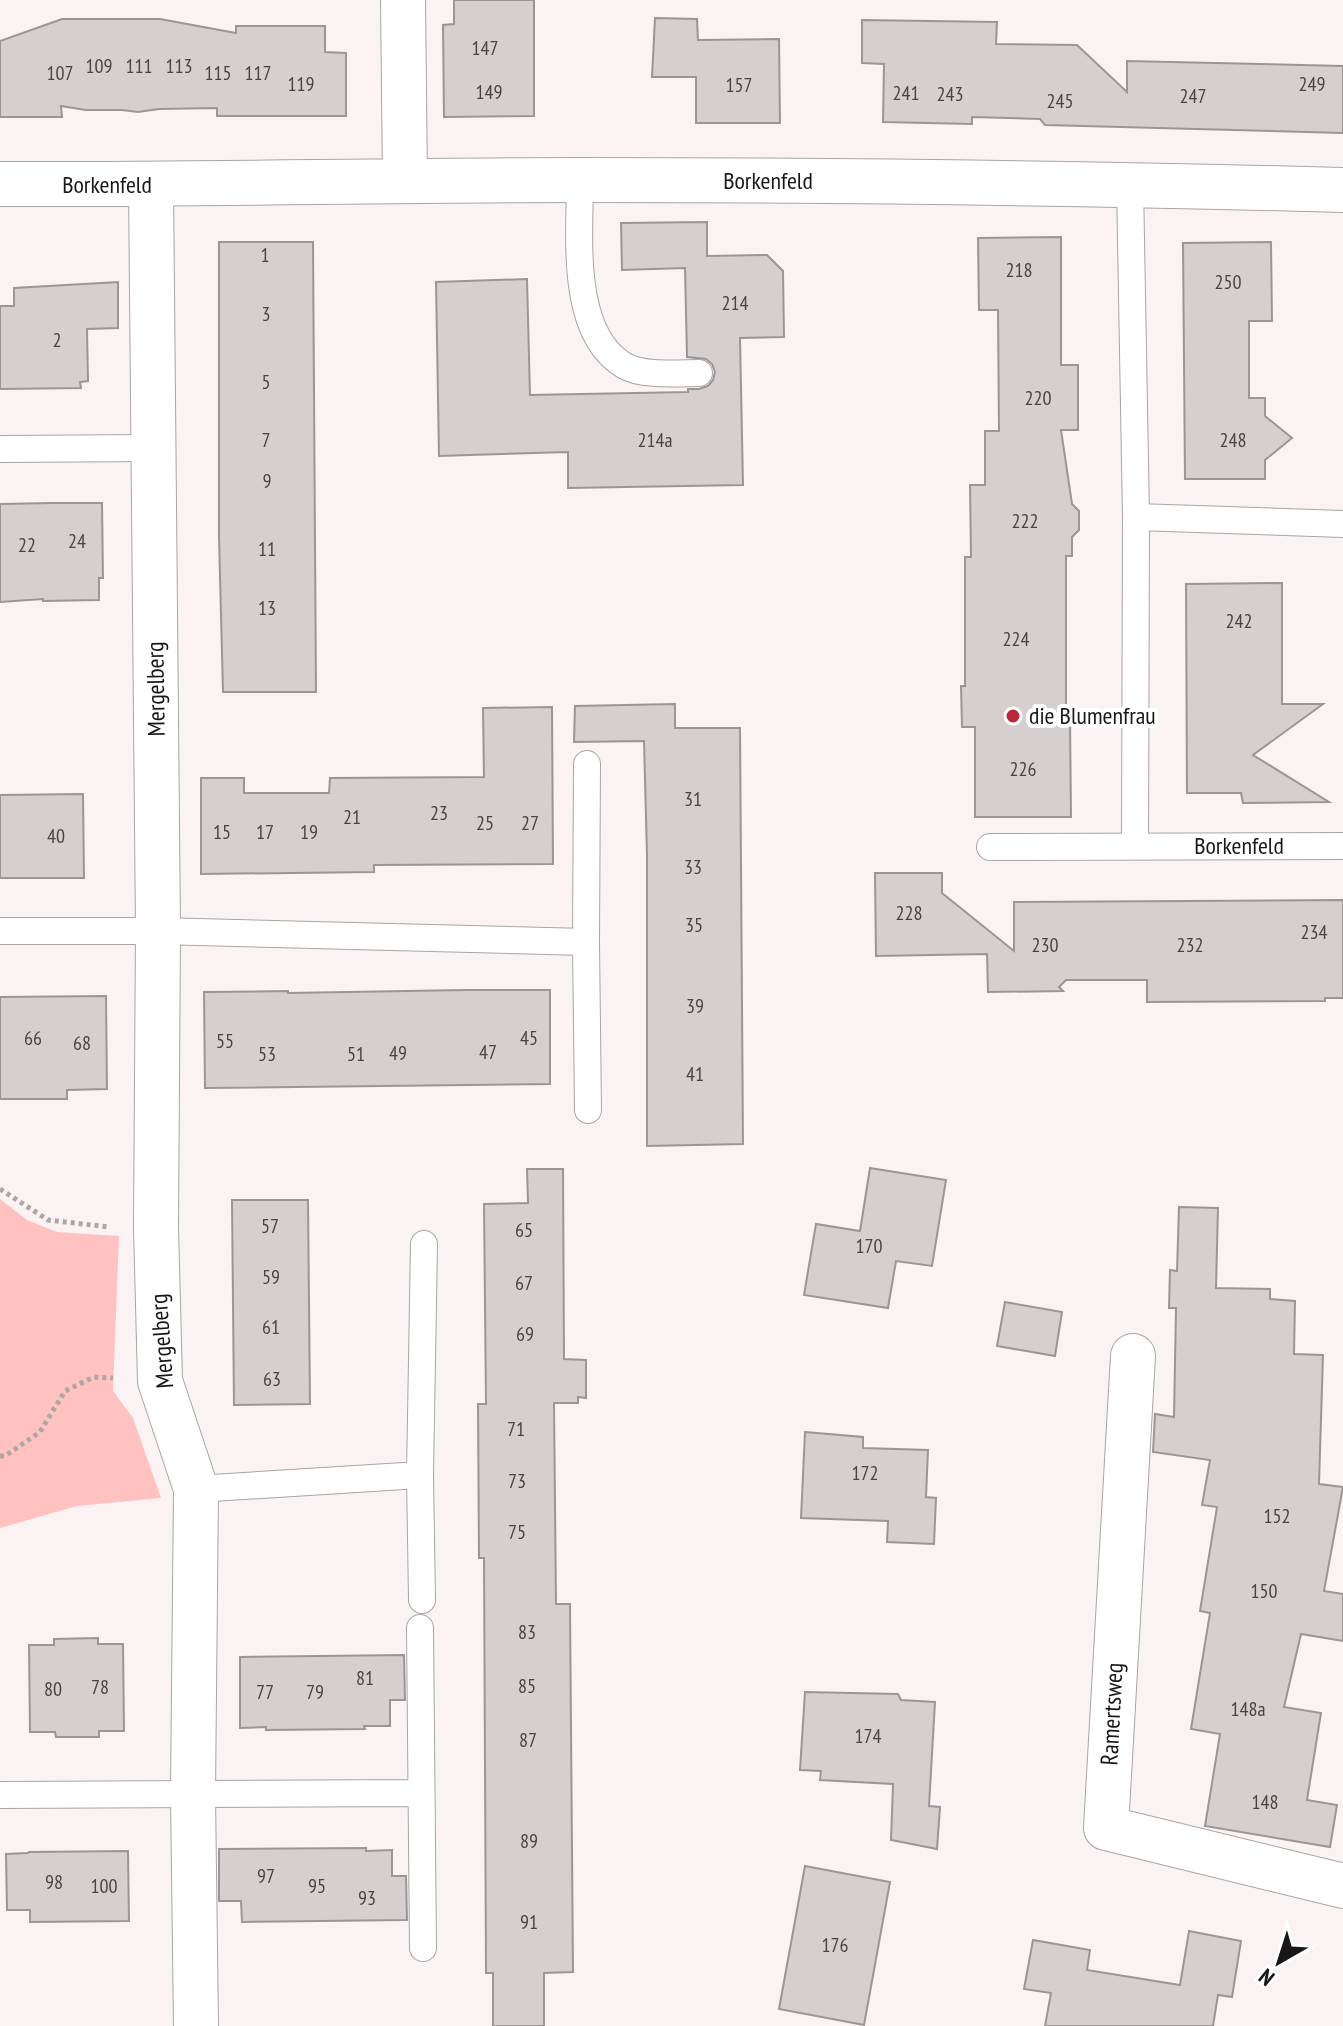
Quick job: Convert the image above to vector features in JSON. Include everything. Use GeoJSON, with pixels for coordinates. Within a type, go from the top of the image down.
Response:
{"type":"FeatureCollection","features":[{"type":"Feature","properties":{"kind":"street"},"geometry":{"type":"LineString","coordinates":[[403,0],[405,181]]}},
{"type":"Feature","properties":{"kind":"street","name":"Borkenfeld"},"geometry":{"type":"LineString","coordinates":[[0,184],[580,180],[1130,184],[1343,190]]}},
{"type":"Feature","properties":{"kind":"street","name":"Mergelberg"},"geometry":{"type":"LineString","coordinates":[[151,185],[158,931],[156,1228],[160,1381],[196,1489],[193,1794],[196,2026]]}},
{"type":"Feature","properties":{"kind":"street","name":"Ramertsweg"},"geometry":{"type":"LineString","coordinates":[[1133,1356],[1106,1828],[1343,1886]]}},
{"type":"Feature","properties":{"kind":"lane"},"geometry":{"type":"LineString","coordinates":[[580,180],[580,257],[585,306],[597,337],[608,353],[626,368],[699,373]]}},
{"type":"Feature","properties":{"kind":"lane"},"geometry":{"type":"LineString","coordinates":[[1130,184],[1136,517],[1135,846]]}},
{"type":"Feature","properties":{"kind":"lane"},"geometry":{"type":"LineString","coordinates":[[0,449],[153,448]]}},
{"type":"Feature","properties":{"kind":"lane"},"geometry":{"type":"LineString","coordinates":[[1136,517],[1343,524]]}},
{"type":"Feature","properties":{"kind":"lane"},"geometry":{"type":"LineString","coordinates":[[587,764],[588,1110]]}},
{"type":"Feature","properties":{"kind":"lane","name":"Borkenfeld"},"geometry":{"type":"LineString","coordinates":[[990,847],[1343,846]]}},
{"type":"Feature","properties":{"kind":"lane"},"geometry":{"type":"LineString","coordinates":[[0,931],[158,931],[586,942]]}},
{"type":"Feature","properties":{"kind":"lane"},"geometry":{"type":"LineString","coordinates":[[422,1600],[420,1475],[424,1244]]}},
{"type":"Feature","properties":{"kind":"lane"},"geometry":{"type":"LineString","coordinates":[[196,1489],[420,1475]]}},
{"type":"Feature","properties":{"kind":"lane"},"geometry":{"type":"LineString","coordinates":[[420,1628],[423,1948]]}},
{"type":"Feature","properties":{"kind":"lane"},"geometry":{"type":"LineString","coordinates":[[0,1795],[421,1793]]}},
{"type":"Feature","properties":{"kind":"path"},"geometry":{"type":"LineString","coordinates":[[0,1189],[48,1220],[92,1226],[156,1228]]}},
{"type":"Feature","properties":{"kind":"path"},"geometry":{"type":"LineString","coordinates":[[0,1456],[5,1456],[40,1432],[65,1391],[94,1377],[160,1381]]}},
{"type":"Feature","properties":{"kind":"shaded area"},"geometry":{"type":"Polygon","coordinates":[[[0,1199],[27,1220],[57,1232],[119,1236],[113,1391],[133,1418],[161,1498],[77,1506],[0,1528],[0,1199]]]}},
{"type":"Feature","properties":{"kind":"building"},"geometry":{"type":"Polygon","coordinates":[[[454,0],[534,0],[534,116],[444,117],[443,25],[454,24],[454,0]]]}},
{"type":"Feature","properties":{"kind":"building"},"geometry":{"type":"Polygon","coordinates":[[[655,18],[697,19],[698,40],[779,39],[780,123],[696,123],[696,77],[652,77],[655,18]]]}},
{"type":"Feature","properties":{"kind":"building"},"geometry":{"type":"Polygon","coordinates":[[[62,19],[160,19],[236,33],[236,26],[325,26],[325,52],[346,53],[346,116],[217,116],[217,108],[138,112],[61,106],[62,117],[0,117],[0,41],[62,19]]]}},
{"type":"Feature","properties":{"kind":"building"},"geometry":{"type":"Polygon","coordinates":[[[862,20],[997,22],[996,44],[1077,45],[1127,92],[1127,61],[1343,66],[1343,133],[1045,125],[1040,119],[972,117],[972,124],[883,122],[884,64],[862,63],[862,20]]]}},
{"type":"Feature","properties":{"kind":"building"},"geometry":{"type":"Polygon","coordinates":[[[707,222],[707,256],[767,255],[783,271],[784,337],[740,338],[743,485],[568,488],[568,452],[439,456],[436,282],[527,279],[530,395],[688,392],[688,389],[708,386],[715,372],[706,359],[687,357],[685,268],[622,270],[621,223],[707,222]]]}},
{"type":"Feature","properties":{"kind":"building"},"geometry":{"type":"Polygon","coordinates":[[[1061,237],[1061,365],[1078,365],[1078,430],[1061,430],[1072,504],[1079,511],[1079,530],[1072,537],[1072,556],[1066,556],[1066,721],[1070,721],[1071,817],[975,817],[975,727],[962,727],[965,557],[971,557],[970,485],[985,485],[985,431],[999,431],[998,310],[979,310],[978,238],[1061,237]]]}},
{"type":"Feature","properties":{"kind":"building"},"geometry":{"type":"Polygon","coordinates":[[[219,242],[313,242],[316,692],[223,692],[219,537],[219,242]]]}},
{"type":"Feature","properties":{"kind":"building"},"geometry":{"type":"Polygon","coordinates":[[[1271,242],[1272,321],[1249,321],[1249,398],[1265,398],[1265,416],[1292,438],[1265,460],[1265,479],[1185,479],[1183,243],[1271,242]]]}},
{"type":"Feature","properties":{"kind":"building"},"geometry":{"type":"Polygon","coordinates":[[[118,282],[118,328],[87,329],[88,381],[80,382],[81,388],[0,389],[0,306],[14,306],[14,288],[118,282]]]}},
{"type":"Feature","properties":{"kind":"building"},"geometry":{"type":"Polygon","coordinates":[[[102,503],[103,578],[99,578],[99,600],[0,602],[0,504],[102,503]]]}},
{"type":"Feature","properties":{"kind":"building"},"geometry":{"type":"Polygon","coordinates":[[[1282,583],[1282,704],[1323,704],[1253,755],[1329,802],[1243,803],[1241,793],[1187,793],[1186,584],[1282,583]]]}},
{"type":"Feature","properties":{"kind":"building"},"geometry":{"type":"Polygon","coordinates":[[[675,704],[675,728],[740,728],[743,1144],[647,1146],[644,741],[574,742],[575,706],[675,704]]]}},
{"type":"Feature","properties":{"kind":"building"},"geometry":{"type":"Polygon","coordinates":[[[552,707],[553,864],[374,865],[374,872],[201,874],[201,778],[244,778],[244,793],[329,793],[330,778],[484,777],[483,708],[552,707]]]}},
{"type":"Feature","properties":{"kind":"building"},"geometry":{"type":"Polygon","coordinates":[[[83,794],[84,878],[0,878],[0,795],[83,794]]]}},
{"type":"Feature","properties":{"kind":"building"},"geometry":{"type":"Polygon","coordinates":[[[875,873],[942,873],[942,893],[1014,951],[1014,902],[1343,900],[1343,998],[1325,998],[1325,1001],[1147,1002],[1147,980],[1066,980],[1059,987],[1063,991],[988,992],[987,954],[876,956],[875,873]]]}},
{"type":"Feature","properties":{"kind":"building"},"geometry":{"type":"Polygon","coordinates":[[[550,990],[550,1084],[205,1088],[204,992],[550,990]]]}},
{"type":"Feature","properties":{"kind":"building"},"geometry":{"type":"Polygon","coordinates":[[[106,996],[107,1089],[67,1090],[67,1099],[0,1099],[0,997],[106,996]]]}},
{"type":"Feature","properties":{"kind":"building"},"geometry":{"type":"Polygon","coordinates":[[[870,1168],[946,1180],[932,1266],[896,1261],[888,1308],[804,1295],[816,1224],[860,1231],[870,1168]]]}},
{"type":"Feature","properties":{"kind":"building"},"geometry":{"type":"Polygon","coordinates":[[[527,1169],[563,1169],[564,1359],[586,1360],[586,1398],[578,1397],[578,1403],[554,1403],[556,1604],[570,1604],[573,1972],[544,1973],[544,2026],[493,2026],[493,1973],[486,1973],[484,1558],[479,1558],[478,1404],[486,1404],[484,1204],[528,1203],[527,1169]]]}},
{"type":"Feature","properties":{"kind":"building"},"geometry":{"type":"Polygon","coordinates":[[[232,1200],[308,1200],[310,1404],[234,1405],[232,1200]]]}},
{"type":"Feature","properties":{"kind":"building"},"geometry":{"type":"Polygon","coordinates":[[[1179,1207],[1218,1208],[1216,1288],[1270,1289],[1270,1299],[1295,1301],[1294,1354],[1323,1355],[1319,1484],[1343,1487],[1324,1591],[1343,1594],[1343,1641],[1301,1634],[1284,1707],[1321,1713],[1307,1800],[1337,1805],[1330,1847],[1205,1826],[1220,1734],[1191,1729],[1210,1613],[1200,1611],[1217,1507],[1202,1505],[1210,1460],[1153,1452],[1155,1414],[1174,1417],[1176,1308],[1169,1308],[1170,1270],[1177,1271],[1179,1207]]]}},
{"type":"Feature","properties":{"kind":"building"},"geometry":{"type":"Polygon","coordinates":[[[1005,1302],[1062,1312],[1055,1356],[997,1346],[1005,1302]]]}},
{"type":"Feature","properties":{"kind":"building"},"geometry":{"type":"Polygon","coordinates":[[[805,1432],[863,1437],[863,1448],[928,1450],[926,1497],[936,1498],[934,1544],[887,1542],[888,1521],[801,1518],[805,1432]]]}},
{"type":"Feature","properties":{"kind":"building"},"geometry":{"type":"Polygon","coordinates":[[[98,1638],[98,1644],[123,1644],[124,1731],[99,1731],[99,1737],[56,1737],[55,1732],[30,1732],[29,1645],[54,1645],[54,1639],[98,1638]]]}},
{"type":"Feature","properties":{"kind":"building"},"geometry":{"type":"Polygon","coordinates":[[[404,1655],[405,1700],[390,1700],[390,1726],[364,1726],[365,1729],[240,1728],[240,1657],[404,1655]]]}},
{"type":"Feature","properties":{"kind":"building"},"geometry":{"type":"Polygon","coordinates":[[[805,1692],[898,1694],[901,1700],[935,1702],[929,1806],[940,1807],[937,1849],[891,1840],[893,1784],[820,1780],[821,1771],[800,1770],[805,1692]]]}},
{"type":"Feature","properties":{"kind":"building"},"geometry":{"type":"Polygon","coordinates":[[[366,1848],[366,1851],[392,1850],[392,1876],[406,1876],[407,1920],[242,1922],[241,1901],[219,1901],[219,1849],[366,1848]]]}},
{"type":"Feature","properties":{"kind":"building"},"geometry":{"type":"Polygon","coordinates":[[[128,1851],[129,1921],[30,1922],[30,1910],[7,1910],[6,1854],[128,1851]]]}},
{"type":"Feature","properties":{"kind":"building"},"geometry":{"type":"Polygon","coordinates":[[[805,1866],[890,1882],[864,2025],[779,2009],[805,1866]]]}},
{"type":"Feature","properties":{"kind":"building"},"geometry":{"type":"Polygon","coordinates":[[[1189,1931],[1241,1941],[1232,1997],[1218,1995],[1213,2026],[1045,2026],[1051,1993],[1024,1989],[1033,1940],[1090,1950],[1087,1970],[1180,1985],[1189,1931]]]}},
{"type":"Feature","properties":{"kind":"place","name":"die Blumenfrau"},"geometry":{"type":"Point","coordinates":[1013,716]}}]}
